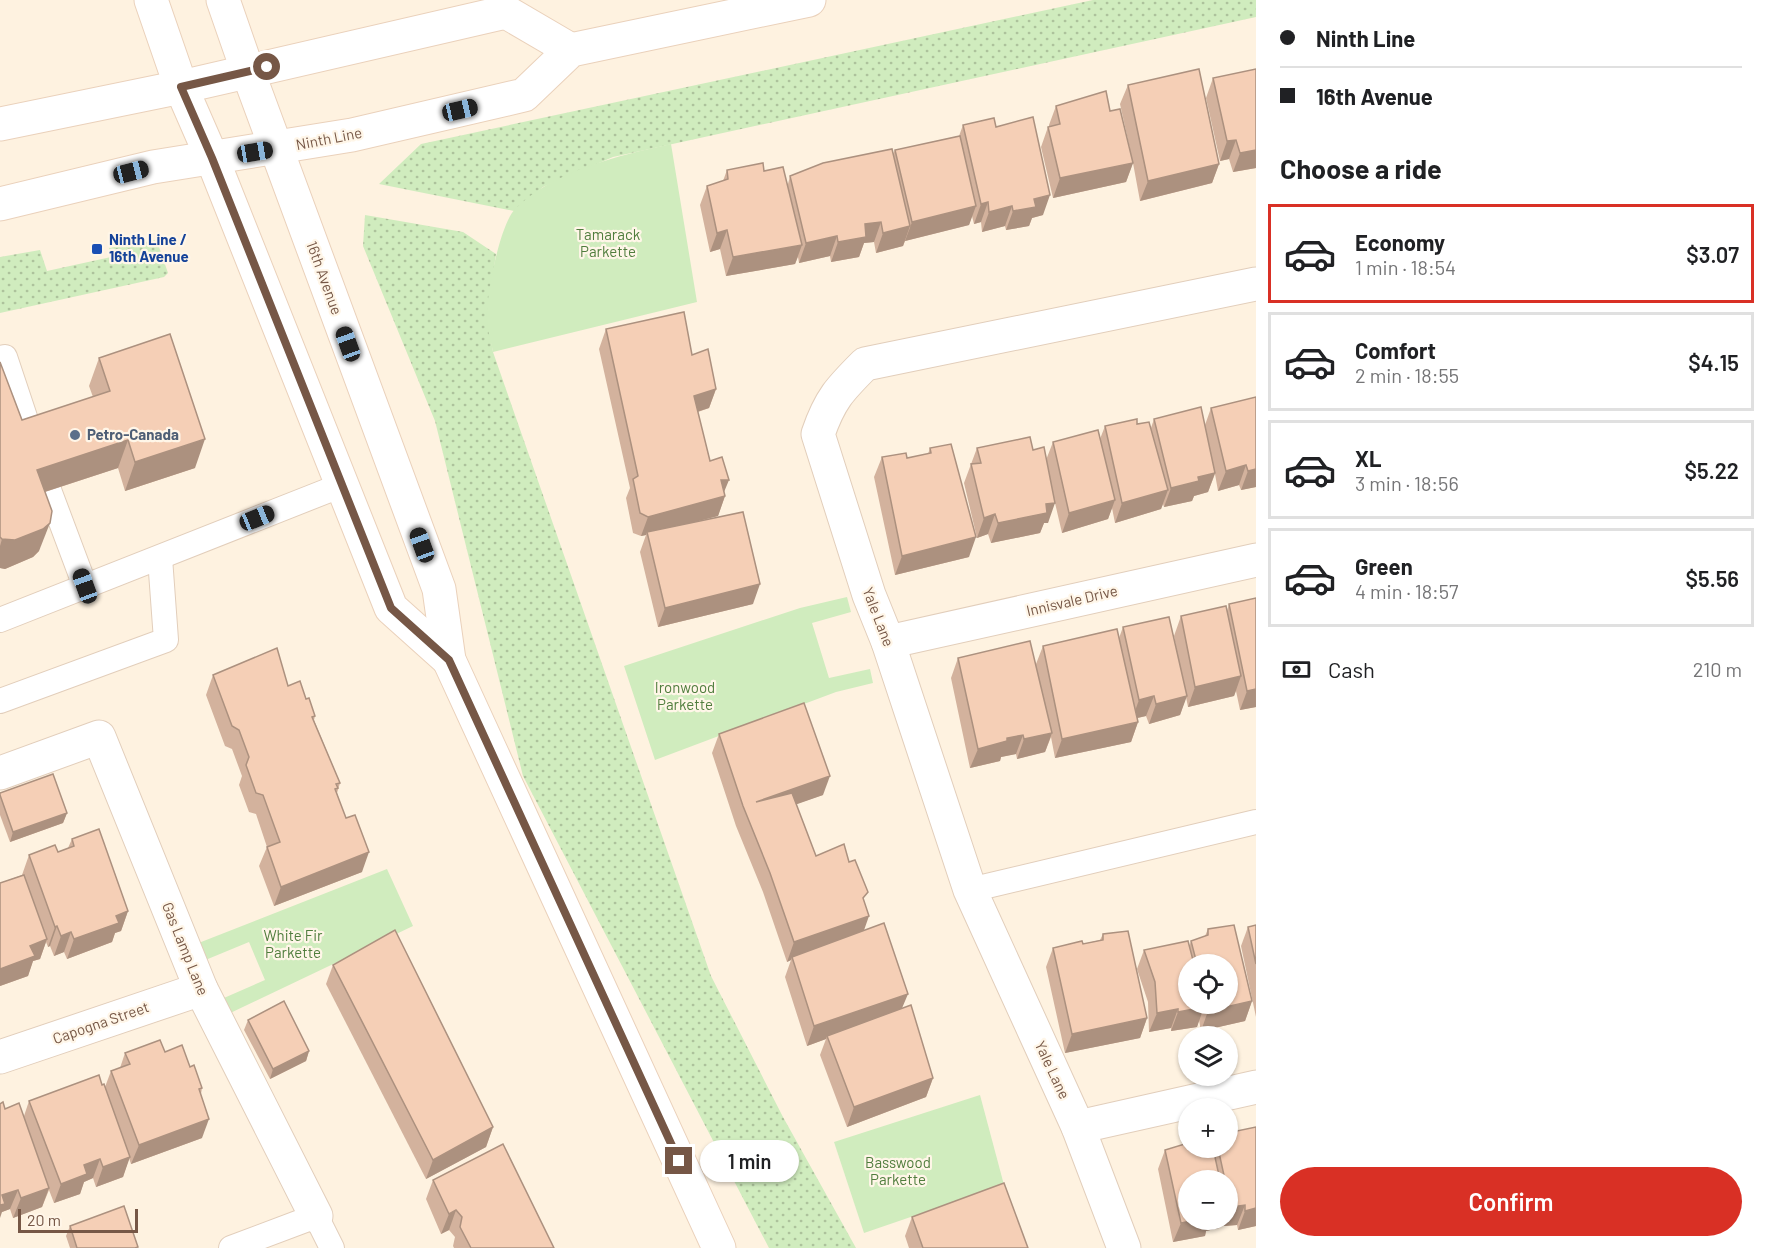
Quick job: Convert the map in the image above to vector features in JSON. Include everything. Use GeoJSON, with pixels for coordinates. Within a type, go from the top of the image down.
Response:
{"type":"FeatureCollection","features":[{"type":"Feature","properties":{"kind":"main road","name":"16th Avenue"},"geometry":{"type":"LineString","coordinates":[[150,0],[181,87],[212,158],[391,608],[449,660]]}},
{"type":"Feature","properties":{"kind":"main road","name":"16th Avenue"},"geometry":{"type":"LineString","coordinates":[[223,0],[439,590],[449,660],[719,1248]]}},
{"type":"Feature","properties":{"kind":"main road"},"geometry":{"type":"LineString","coordinates":[[0,124],[181,87],[506,12],[571,50],[809,0]]}},
{"type":"Feature","properties":{"kind":"main road","name":"Ninth Line"},"geometry":{"type":"LineString","coordinates":[[0,204],[153,167],[352,135],[524,95],[571,50]]}},
{"type":"Feature","properties":{"kind":"main road","name":"Yale Lane"},"geometry":{"type":"LineString","coordinates":[[1124,1248],[1078,1127],[970,890],[888,642],[868,595],[818,434],[827,408],[839,389],[865,364],[1256,284]]}},
{"type":"Feature","properties":{"kind":"main road","name":"Innisvale Drive"},"geometry":{"type":"LineString","coordinates":[[888,642],[1256,560]]}},
{"type":"Feature","properties":{"kind":"main road","name":"Gas Lamp Lane"},"geometry":{"type":"LineString","coordinates":[[0,773],[99,737],[201,989],[316,1216]]}},
{"type":"Feature","properties":{"kind":"main road","name":"Capogna Street"},"geometry":{"type":"LineString","coordinates":[[0,1057],[201,989]]}},
{"type":"Feature","properties":{"kind":"main road"},"geometry":{"type":"LineString","coordinates":[[1078,1127],[1256,1087]]}},
{"type":"Feature","properties":{"kind":"lane"},"geometry":{"type":"LineString","coordinates":[[0,358],[5,357],[14,418],[33,441]]}},
{"type":"Feature","properties":{"kind":"lane"},"geometry":{"type":"LineString","coordinates":[[0,620],[342,485]]}},
{"type":"Feature","properties":{"kind":"lane"},"geometry":{"type":"LineString","coordinates":[[49,490],[85,586]]}},
{"type":"Feature","properties":{"kind":"lane"},"geometry":{"type":"LineString","coordinates":[[36,524],[59,516]]}},
{"type":"Feature","properties":{"kind":"lane"},"geometry":{"type":"LineString","coordinates":[[0,701],[166,640],[160,558]]}},
{"type":"Feature","properties":{"kind":"lane"},"geometry":{"type":"LineString","coordinates":[[970,890],[1256,822]]}},
{"type":"Feature","properties":{"kind":"lane"},"geometry":{"type":"LineString","coordinates":[[231,1248],[316,1216]]}},
{"type":"Feature","properties":{"kind":"lane","name":"Gas Lamp Lane"},"geometry":{"type":"LineString","coordinates":[[316,1216],[332,1248]]}},
{"type":"Feature","properties":{"kind":"green space"},"geometry":{"type":"Polygon","coordinates":[[[1093,0],[1256,0],[1256,17],[613,157],[543,187],[514,211],[379,184],[421,144],[1093,0]]]}},
{"type":"Feature","properties":{"kind":"green space","name":"Tamarack Parkette"},"geometry":{"type":"Polygon","coordinates":[[[671,144],[697,302],[493,352],[487,320],[489,291],[504,229],[515,209],[548,184],[588,166],[630,153],[671,144]]]}},
{"type":"Feature","properties":{"kind":"green space"},"geometry":{"type":"Polygon","coordinates":[[[365,215],[463,232],[496,254],[487,316],[493,352],[711,976],[783,1117],[856,1248],[769,1248],[523,776],[435,421],[363,246],[365,215]]]}},
{"type":"Feature","properties":{"kind":"green space"},"geometry":{"type":"Polygon","coordinates":[[[157,241],[168,273],[164,277],[0,313],[0,257],[40,250],[47,271],[111,257],[109,248],[157,241]]]}},
{"type":"Feature","properties":{"kind":"green space","name":"Ironwood Parkette"},"geometry":{"type":"Polygon","coordinates":[[[847,597],[851,612],[812,623],[829,678],[870,669],[873,683],[836,692],[655,760],[624,666],[800,608],[847,597]]]}},
{"type":"Feature","properties":{"kind":"green space","name":"White Fir Parkette"},"geometry":{"type":"Polygon","coordinates":[[[387,869],[413,926],[224,1016],[217,1001],[265,980],[249,942],[203,961],[196,944],[387,869]]]}},
{"type":"Feature","properties":{"kind":"green space","name":"Basswood Parkette"},"geometry":{"type":"Polygon","coordinates":[[[980,1095],[1004,1185],[864,1233],[834,1142],[980,1095]]]}},
{"type":"Feature","properties":{"kind":"building"},"geometry":{"type":"Polygon","coordinates":[[[1199,69],[1219,164],[1148,181],[1128,85],[1199,69]]]}},
{"type":"Feature","properties":{"kind":"building"},"geometry":{"type":"Polygon","coordinates":[[[1256,69],[1256,150],[1240,153],[1236,140],[1227,141],[1213,78],[1256,69]]]}},
{"type":"Feature","properties":{"kind":"building"},"geometry":{"type":"Polygon","coordinates":[[[1106,91],[1110,111],[1120,109],[1133,163],[1060,178],[1048,127],[1060,124],[1056,106],[1106,91]]]}},
{"type":"Feature","properties":{"kind":"building"},"geometry":{"type":"Polygon","coordinates":[[[1033,117],[1050,195],[1034,199],[1036,207],[1013,211],[1012,206],[989,212],[988,202],[981,204],[963,125],[994,118],[996,127],[1033,117]]]}},
{"type":"Feature","properties":{"kind":"building"},"geometry":{"type":"Polygon","coordinates":[[[960,136],[976,206],[912,222],[895,150],[960,136]]]}},
{"type":"Feature","properties":{"kind":"building"},"geometry":{"type":"Polygon","coordinates":[[[892,149],[910,226],[883,233],[881,222],[865,224],[866,237],[838,242],[837,236],[806,243],[790,176],[823,163],[892,149]]]}},
{"type":"Feature","properties":{"kind":"building"},"geometry":{"type":"Polygon","coordinates":[[[763,163],[764,171],[783,167],[802,245],[733,257],[727,230],[717,233],[707,186],[728,179],[727,170],[763,163]]]}},
{"type":"Feature","properties":{"kind":"building"},"geometry":{"type":"Polygon","coordinates":[[[684,312],[692,355],[708,349],[716,389],[694,396],[710,461],[722,457],[729,480],[721,480],[725,496],[648,517],[640,513],[633,479],[638,476],[606,329],[684,312]]]}},
{"type":"Feature","properties":{"kind":"building"},"geometry":{"type":"Polygon","coordinates":[[[170,334],[205,439],[135,462],[128,440],[37,470],[52,511],[50,523],[43,529],[15,540],[2,539],[0,537],[0,362],[22,420],[110,391],[99,358],[170,334]]]}},
{"type":"Feature","properties":{"kind":"building"},"geometry":{"type":"Polygon","coordinates":[[[1256,397],[1256,469],[1248,471],[1246,465],[1226,471],[1211,408],[1256,397]]]}},
{"type":"Feature","properties":{"kind":"building"},"geometry":{"type":"Polygon","coordinates":[[[1201,407],[1215,473],[1198,477],[1199,481],[1171,488],[1154,419],[1201,407]]]}},
{"type":"Feature","properties":{"kind":"building"},"geometry":{"type":"Polygon","coordinates":[[[1137,419],[1137,424],[1149,422],[1168,490],[1122,503],[1105,426],[1137,419]]]}},
{"type":"Feature","properties":{"kind":"building"},"geometry":{"type":"Polygon","coordinates":[[[1098,430],[1115,500],[1069,513],[1053,442],[1098,430]]]}},
{"type":"Feature","properties":{"kind":"building"},"geometry":{"type":"Polygon","coordinates":[[[1030,437],[1033,450],[1044,447],[1055,503],[1046,504],[1047,513],[998,523],[995,514],[984,518],[971,464],[981,463],[977,448],[1030,437]]]}},
{"type":"Feature","properties":{"kind":"building"},"geometry":{"type":"Polygon","coordinates":[[[951,444],[976,537],[902,556],[882,457],[906,453],[907,458],[931,453],[930,448],[951,444]]]}},
{"type":"Feature","properties":{"kind":"building"},"geometry":{"type":"Polygon","coordinates":[[[743,512],[760,584],[665,608],[647,532],[743,512]]]}},
{"type":"Feature","properties":{"kind":"building"},"geometry":{"type":"Polygon","coordinates":[[[1256,598],[1256,689],[1247,691],[1229,604],[1256,598]]]}},
{"type":"Feature","properties":{"kind":"building"},"geometry":{"type":"Polygon","coordinates":[[[1226,606],[1241,676],[1195,687],[1181,616],[1226,606]]]}},
{"type":"Feature","properties":{"kind":"building"},"geometry":{"type":"Polygon","coordinates":[[[1169,617],[1187,696],[1156,704],[1154,696],[1139,700],[1123,627],[1169,617]]]}},
{"type":"Feature","properties":{"kind":"building"},"geometry":{"type":"Polygon","coordinates":[[[1117,629],[1138,722],[1062,739],[1043,646],[1117,629]]]}},
{"type":"Feature","properties":{"kind":"building"},"geometry":{"type":"Polygon","coordinates":[[[1030,641],[1052,733],[1024,739],[1023,735],[1007,738],[1007,741],[978,749],[958,658],[1030,641]]]}},
{"type":"Feature","properties":{"kind":"building"},"geometry":{"type":"Polygon","coordinates":[[[277,648],[288,686],[300,681],[306,699],[309,698],[315,716],[312,717],[340,783],[336,784],[338,788],[335,789],[346,818],[355,815],[369,852],[281,887],[267,847],[280,842],[263,795],[256,793],[246,765],[249,757],[239,730],[232,726],[213,675],[277,648]]]}},
{"type":"Feature","properties":{"kind":"building"},"geometry":{"type":"Polygon","coordinates":[[[804,703],[830,776],[756,802],[792,793],[816,856],[844,844],[849,862],[855,860],[868,892],[863,898],[869,916],[794,942],[743,806],[719,734],[804,703]]]}},
{"type":"Feature","properties":{"kind":"building"},"geometry":{"type":"Polygon","coordinates":[[[53,774],[67,813],[13,832],[0,793],[53,774]]]}},
{"type":"Feature","properties":{"kind":"building"},"geometry":{"type":"Polygon","coordinates":[[[99,829],[128,911],[116,916],[119,923],[74,939],[71,932],[61,936],[57,926],[55,927],[29,855],[55,845],[58,852],[74,846],[72,839],[99,829]]]}},
{"type":"Feature","properties":{"kind":"building"},"geometry":{"type":"Polygon","coordinates":[[[24,875],[47,939],[30,946],[35,956],[0,969],[0,883],[24,875]]]}},
{"type":"Feature","properties":{"kind":"building"},"geometry":{"type":"Polygon","coordinates":[[[884,923],[908,994],[814,1026],[792,957],[884,923]]]}},
{"type":"Feature","properties":{"kind":"building"},"geometry":{"type":"Polygon","coordinates":[[[1234,925],[1252,1001],[1238,1004],[1238,954],[1194,954],[1191,941],[1208,935],[1208,929],[1234,925]]]}},
{"type":"Feature","properties":{"kind":"building"},"geometry":{"type":"Polygon","coordinates":[[[1256,925],[1256,964],[1248,927],[1256,925]]]}},
{"type":"Feature","properties":{"kind":"building"},"geometry":{"type":"Polygon","coordinates":[[[395,930],[493,1127],[433,1160],[333,965],[395,930]]]}},
{"type":"Feature","properties":{"kind":"building"},"geometry":{"type":"Polygon","coordinates":[[[1128,931],[1147,1018],[1072,1034],[1053,948],[1082,941],[1083,944],[1103,940],[1103,934],[1128,931]]]}},
{"type":"Feature","properties":{"kind":"building"},"geometry":{"type":"Polygon","coordinates":[[[1188,941],[1191,954],[1178,954],[1178,1009],[1157,1013],[1155,982],[1144,950],[1188,941]]]}},
{"type":"Feature","properties":{"kind":"building"},"geometry":{"type":"Polygon","coordinates":[[[284,1001],[309,1051],[273,1069],[248,1020],[284,1001]]]}},
{"type":"Feature","properties":{"kind":"building"},"geometry":{"type":"Polygon","coordinates":[[[911,1005],[933,1078],[854,1107],[827,1036],[911,1005]]]}},
{"type":"Feature","properties":{"kind":"building"},"geometry":{"type":"Polygon","coordinates":[[[160,1040],[165,1052],[182,1045],[190,1067],[194,1065],[209,1119],[139,1145],[111,1071],[130,1064],[125,1053],[160,1040]]]}},
{"type":"Feature","properties":{"kind":"building"},"geometry":{"type":"Polygon","coordinates":[[[99,1075],[130,1157],[103,1167],[100,1159],[84,1165],[87,1174],[61,1184],[29,1101],[99,1075]]]}},
{"type":"Feature","properties":{"kind":"building"},"geometry":{"type":"Polygon","coordinates":[[[3,1102],[5,1109],[19,1103],[49,1188],[21,1198],[18,1190],[2,1195],[5,1204],[0,1205],[0,1104],[3,1102]]]}},
{"type":"Feature","properties":{"kind":"building"},"geometry":{"type":"Polygon","coordinates":[[[1256,1127],[1256,1208],[1245,1211],[1245,1205],[1238,1206],[1238,1170],[1223,1170],[1220,1158],[1238,1158],[1238,1131],[1256,1127]]]}},
{"type":"Feature","properties":{"kind":"building"},"geometry":{"type":"Polygon","coordinates":[[[503,1144],[554,1248],[471,1248],[460,1227],[462,1217],[456,1210],[449,1214],[433,1180],[503,1144]]]}},
{"type":"Feature","properties":{"kind":"building"},"geometry":{"type":"Polygon","coordinates":[[[1178,1146],[1178,1158],[1215,1158],[1218,1170],[1178,1170],[1178,1209],[1165,1150],[1178,1146]]]}},
{"type":"Feature","properties":{"kind":"building"},"geometry":{"type":"Polygon","coordinates":[[[1004,1183],[1028,1248],[923,1248],[912,1217],[1004,1183]]]}},
{"type":"Feature","properties":{"kind":"building"},"geometry":{"type":"Polygon","coordinates":[[[124,1206],[138,1247],[77,1248],[70,1226],[124,1206]]]}},
{"type":"Feature","properties":{"kind":"place","name":"Ninth Line / 16th Avenue"},"geometry":{"type":"Point","coordinates":[97,249]}},
{"type":"Feature","properties":{"kind":"place","name":"Petro-Canada"},"geometry":{"type":"Point","coordinates":[75,435]}},
{"type":"Feature","properties":{"kind":"route"},"geometry":{"type":"LineString","coordinates":[[267,67],[181,87],[212,158],[391,608],[449,660],[679,1161]]}}]}
